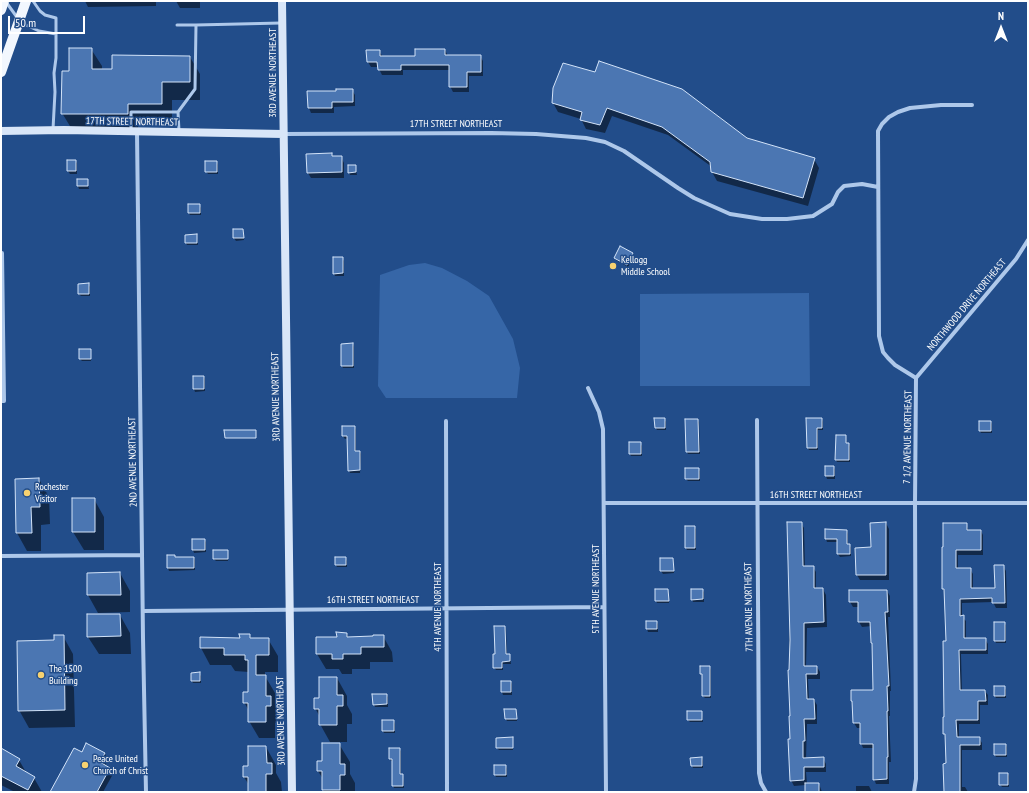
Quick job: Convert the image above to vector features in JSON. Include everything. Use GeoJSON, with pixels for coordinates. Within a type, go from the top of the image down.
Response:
{"type":"FeatureCollection","features":[{"type":"Feature","properties":{"kind":"main road"},"geometry":{"type":"LineString","coordinates":[[1,10],[5,1]]}},
{"type":"Feature","properties":{"kind":"main road"},"geometry":{"type":"LineString","coordinates":[[1,72],[26,1]]}},
{"type":"Feature","properties":{"kind":"street","name":"3RD AVENUE NORTHEAST"},"geometry":{"type":"LineString","coordinates":[[282,1],[292,792]]}},
{"type":"Feature","properties":{"kind":"street","name":"7 1/2 AVENUE NORTHEAST"},"geometry":{"type":"LineString","coordinates":[[914,792],[916,779],[916,378],[895,365],[883,352],[880,344],[878,131],[889,117],[898,112],[922,106],[972,105]]}},
{"type":"Feature","properties":{"kind":"street","name":"17TH STREET NORTHEAST"},"geometry":{"type":"LineString","coordinates":[[1,131],[53,130],[283,134],[491,133],[536,134],[586,138],[604,142],[624,151],[683,191],[730,214],[762,218],[787,219],[813,216],[832,204],[838,192],[844,186],[862,184],[878,187]]}},
{"type":"Feature","properties":{"kind":"street","name":"2ND AVENUE NORTHEAST"},"geometry":{"type":"LineString","coordinates":[[134,132],[146,792]]}},
{"type":"Feature","properties":{"kind":"street","name":"NORTHWOOD DRIVE NORTHEAST"},"geometry":{"type":"LineString","coordinates":[[916,378],[1016,259],[1028,240]]}},
{"type":"Feature","properties":{"kind":"street"},"geometry":{"type":"LineString","coordinates":[[2,253],[2,401]]}},
{"type":"Feature","properties":{"kind":"street","name":"5TH AVENUE NORTHEAST"},"geometry":{"type":"LineString","coordinates":[[588,388],[600,412],[602,420],[606,792]]}},
{"type":"Feature","properties":{"kind":"street","name":"7TH AVENUE NORTHEAST"},"geometry":{"type":"LineString","coordinates":[[757,420],[756,503],[759,773],[761,783],[766,792]]}},
{"type":"Feature","properties":{"kind":"street","name":"4TH AVENUE NORTHEAST"},"geometry":{"type":"LineString","coordinates":[[446,421],[447,792]]}},
{"type":"Feature","properties":{"kind":"street","name":"16TH STREET NORTHEAST"},"geometry":{"type":"LineString","coordinates":[[604,503],[1028,503]]}},
{"type":"Feature","properties":{"kind":"street"},"geometry":{"type":"LineString","coordinates":[[1,556],[142,555]]}},
{"type":"Feature","properties":{"kind":"street","name":"16TH STREET NORTHEAST"},"geometry":{"type":"LineString","coordinates":[[142,611],[604,607]]}},
{"type":"Feature","properties":{"kind":"lane"},"geometry":{"type":"LineString","coordinates":[[5,1],[19,20],[31,28],[56,34]]}},
{"type":"Feature","properties":{"kind":"lane"},"geometry":{"type":"LineString","coordinates":[[33,1],[45,15],[56,18],[53,130]]}},
{"type":"Feature","properties":{"kind":"lane"},"geometry":{"type":"LineString","coordinates":[[177,25],[282,23]]}},
{"type":"Feature","properties":{"kind":"lane"},"geometry":{"type":"LineString","coordinates":[[179,132],[178,112],[195,89],[196,25]]}},
{"type":"Feature","properties":{"kind":"lane"},"geometry":{"type":"LineString","coordinates":[[134,132],[131,112],[178,112]]}},
{"type":"Feature","properties":{"kind":"shaded area"},"geometry":{"type":"Polygon","coordinates":[[[425,263],[442,268],[467,281],[489,296],[513,339],[520,368],[517,398],[386,398],[378,386],[380,275],[409,265],[425,263]]]}},
{"type":"Feature","properties":{"kind":"shaded area"},"geometry":{"type":"Polygon","coordinates":[[[809,293],[810,386],[640,386],[640,294],[809,293]]]}},
{"type":"Feature","properties":{"kind":"building"},"geometry":{"type":"Polygon","coordinates":[[[69,48],[92,48],[92,69],[112,69],[112,55],[190,56],[190,82],[162,82],[162,104],[128,104],[128,114],[61,114],[62,71],[69,71],[69,48]]]}},
{"type":"Feature","properties":{"kind":"building"},"geometry":{"type":"Polygon","coordinates":[[[415,49],[445,49],[445,55],[481,55],[481,72],[467,72],[467,87],[449,87],[449,65],[401,65],[401,70],[378,70],[377,62],[367,62],[366,50],[380,50],[380,56],[415,56],[415,49]]]}},
{"type":"Feature","properties":{"kind":"building"},"geometry":{"type":"Polygon","coordinates":[[[599,61],[682,89],[747,138],[815,158],[803,198],[711,172],[710,162],[662,127],[607,108],[600,125],[580,120],[582,112],[552,103],[553,88],[563,63],[595,72],[599,61]]]}},
{"type":"Feature","properties":{"kind":"building"},"geometry":{"type":"Polygon","coordinates":[[[336,89],[353,89],[353,102],[332,102],[332,108],[308,108],[307,91],[336,91],[336,89]]]}},
{"type":"Feature","properties":{"kind":"building"},"geometry":{"type":"Polygon","coordinates":[[[332,153],[332,156],[342,156],[342,172],[307,173],[306,154],[332,153]]]}},
{"type":"Feature","properties":{"kind":"building"},"geometry":{"type":"Polygon","coordinates":[[[67,160],[76,160],[76,171],[67,171],[67,160]]]}},
{"type":"Feature","properties":{"kind":"building"},"geometry":{"type":"Polygon","coordinates":[[[205,161],[217,161],[217,172],[205,172],[205,161]]]}},
{"type":"Feature","properties":{"kind":"building"},"geometry":{"type":"Polygon","coordinates":[[[348,165],[356,165],[356,172],[348,173],[348,165]]]}},
{"type":"Feature","properties":{"kind":"building"},"geometry":{"type":"Polygon","coordinates":[[[77,179],[88,179],[88,186],[77,186],[77,179]]]}},
{"type":"Feature","properties":{"kind":"building"},"geometry":{"type":"Polygon","coordinates":[[[188,204],[200,204],[200,213],[188,213],[188,204]]]}},
{"type":"Feature","properties":{"kind":"building"},"geometry":{"type":"Polygon","coordinates":[[[233,229],[243,229],[244,238],[233,238],[233,229]]]}},
{"type":"Feature","properties":{"kind":"building"},"geometry":{"type":"Polygon","coordinates":[[[197,234],[197,243],[185,243],[185,235],[197,234]]]}},
{"type":"Feature","properties":{"kind":"building"},"geometry":{"type":"Polygon","coordinates":[[[620,246],[633,253],[627,265],[614,258],[620,246]]]}},
{"type":"Feature","properties":{"kind":"building"},"geometry":{"type":"Polygon","coordinates":[[[333,257],[343,257],[343,273],[333,274],[333,257]]]}},
{"type":"Feature","properties":{"kind":"building"},"geometry":{"type":"Polygon","coordinates":[[[89,283],[89,294],[78,294],[78,284],[89,283]]]}},
{"type":"Feature","properties":{"kind":"building"},"geometry":{"type":"Polygon","coordinates":[[[353,343],[353,366],[341,366],[341,344],[353,343]]]}},
{"type":"Feature","properties":{"kind":"building"},"geometry":{"type":"Polygon","coordinates":[[[79,349],[91,349],[91,359],[79,359],[79,349]]]}},
{"type":"Feature","properties":{"kind":"building"},"geometry":{"type":"Polygon","coordinates":[[[193,376],[204,376],[204,389],[193,389],[193,376]]]}},
{"type":"Feature","properties":{"kind":"building"},"geometry":{"type":"Polygon","coordinates":[[[654,418],[665,418],[665,428],[655,428],[654,418]]]}},
{"type":"Feature","properties":{"kind":"building"},"geometry":{"type":"Polygon","coordinates":[[[806,418],[822,418],[822,428],[817,428],[817,448],[807,448],[806,418]]]}},
{"type":"Feature","properties":{"kind":"building"},"geometry":{"type":"Polygon","coordinates":[[[685,419],[698,419],[699,452],[686,452],[685,419]]]}},
{"type":"Feature","properties":{"kind":"building"},"geometry":{"type":"Polygon","coordinates":[[[979,421],[991,421],[991,431],[979,431],[979,421]]]}},
{"type":"Feature","properties":{"kind":"building"},"geometry":{"type":"Polygon","coordinates":[[[342,426],[355,426],[355,451],[360,451],[360,470],[348,471],[347,436],[342,436],[342,426]]]}},
{"type":"Feature","properties":{"kind":"building"},"geometry":{"type":"Polygon","coordinates":[[[224,430],[256,430],[256,438],[225,438],[224,430]]]}},
{"type":"Feature","properties":{"kind":"building"},"geometry":{"type":"Polygon","coordinates":[[[836,435],[846,435],[846,443],[849,443],[849,460],[835,460],[836,435]]]}},
{"type":"Feature","properties":{"kind":"building"},"geometry":{"type":"Polygon","coordinates":[[[629,442],[641,442],[641,454],[629,454],[629,442]]]}},
{"type":"Feature","properties":{"kind":"building"},"geometry":{"type":"Polygon","coordinates":[[[825,466],[834,466],[834,476],[825,476],[825,466]]]}},
{"type":"Feature","properties":{"kind":"building"},"geometry":{"type":"Polygon","coordinates":[[[685,468],[699,468],[699,479],[685,479],[685,468]]]}},
{"type":"Feature","properties":{"kind":"building","name":"Rochester Visitor"},"geometry":{"type":"Polygon","coordinates":[[[39,478],[40,507],[31,507],[32,533],[16,533],[15,479],[39,478]]]}},
{"type":"Feature","properties":{"kind":"building"},"geometry":{"type":"Polygon","coordinates":[[[72,498],[95,498],[95,532],[72,532],[72,498]]]}},
{"type":"Feature","properties":{"kind":"building"},"geometry":{"type":"Polygon","coordinates":[[[787,522],[802,522],[803,566],[814,566],[814,588],[823,588],[824,622],[804,623],[804,666],[817,666],[817,674],[806,674],[807,699],[814,699],[815,719],[804,719],[805,741],[803,741],[803,758],[824,757],[824,767],[804,767],[804,780],[790,781],[788,739],[790,739],[790,716],[788,670],[790,640],[787,522]]]}},
{"type":"Feature","properties":{"kind":"building"},"geometry":{"type":"Polygon","coordinates":[[[886,522],[886,575],[856,575],[855,548],[871,547],[870,523],[886,522]]]}},
{"type":"Feature","properties":{"kind":"building"},"geometry":{"type":"Polygon","coordinates":[[[943,523],[967,523],[967,530],[981,530],[981,550],[956,550],[956,568],[971,568],[971,588],[995,588],[994,565],[1004,565],[1005,603],[992,603],[992,598],[960,599],[960,616],[964,615],[964,638],[986,638],[986,650],[959,650],[960,690],[985,690],[986,701],[978,701],[978,720],[956,720],[957,737],[980,737],[980,745],[960,745],[960,792],[944,792],[943,764],[946,763],[945,734],[943,734],[943,641],[946,641],[944,589],[942,589],[943,523]]]}},
{"type":"Feature","properties":{"kind":"building"},"geometry":{"type":"Polygon","coordinates":[[[685,526],[695,526],[695,548],[685,548],[685,526]]]}},
{"type":"Feature","properties":{"kind":"building"},"geometry":{"type":"Polygon","coordinates":[[[825,529],[847,530],[847,544],[850,544],[850,554],[837,554],[837,539],[825,539],[825,529]]]}},
{"type":"Feature","properties":{"kind":"building"},"geometry":{"type":"Polygon","coordinates":[[[192,539],[205,539],[205,550],[192,550],[192,539]]]}},
{"type":"Feature","properties":{"kind":"building"},"geometry":{"type":"Polygon","coordinates":[[[213,550],[228,550],[228,559],[213,559],[213,550]]]}},
{"type":"Feature","properties":{"kind":"building"},"geometry":{"type":"Polygon","coordinates":[[[167,555],[175,555],[175,557],[194,557],[194,568],[167,568],[167,555]]]}},
{"type":"Feature","properties":{"kind":"building"},"geometry":{"type":"Polygon","coordinates":[[[335,557],[346,557],[346,565],[335,565],[335,557]]]}},
{"type":"Feature","properties":{"kind":"building"},"geometry":{"type":"Polygon","coordinates":[[[660,558],[673,558],[674,571],[660,571],[660,558]]]}},
{"type":"Feature","properties":{"kind":"building"},"geometry":{"type":"Polygon","coordinates":[[[120,572],[121,595],[87,595],[87,573],[120,572]]]}},
{"type":"Feature","properties":{"kind":"building"},"geometry":{"type":"Polygon","coordinates":[[[655,589],[668,589],[669,601],[655,601],[655,589]]]}},
{"type":"Feature","properties":{"kind":"building"},"geometry":{"type":"Polygon","coordinates":[[[691,589],[703,589],[703,599],[691,600],[691,589]]]}},
{"type":"Feature","properties":{"kind":"building"},"geometry":{"type":"Polygon","coordinates":[[[849,590],[887,590],[888,612],[885,612],[889,686],[887,686],[887,779],[873,780],[873,744],[860,744],[860,723],[853,723],[851,690],[873,690],[872,643],[870,622],[858,622],[858,602],[849,602],[849,590]]]}},
{"type":"Feature","properties":{"kind":"building"},"geometry":{"type":"Polygon","coordinates":[[[87,614],[120,614],[121,636],[87,637],[87,614]]]}},
{"type":"Feature","properties":{"kind":"building"},"geometry":{"type":"Polygon","coordinates":[[[646,621],[657,621],[657,629],[646,629],[646,621]]]}},
{"type":"Feature","properties":{"kind":"building"},"geometry":{"type":"Polygon","coordinates":[[[994,622],[1005,622],[1005,641],[994,641],[994,622]]]}},
{"type":"Feature","properties":{"kind":"building"},"geometry":{"type":"Polygon","coordinates":[[[494,626],[505,626],[506,654],[510,654],[510,661],[502,662],[502,668],[493,668],[493,654],[495,654],[494,626]]]}},
{"type":"Feature","properties":{"kind":"building"},"geometry":{"type":"Polygon","coordinates":[[[336,632],[347,633],[347,637],[384,635],[384,647],[361,647],[361,654],[343,654],[343,659],[332,659],[332,654],[316,654],[316,637],[337,637],[336,632]]]}},
{"type":"Feature","properties":{"kind":"building"},"geometry":{"type":"Polygon","coordinates":[[[239,634],[250,634],[250,638],[269,638],[269,655],[256,655],[256,675],[266,675],[266,696],[271,696],[271,706],[266,706],[266,722],[248,722],[248,703],[243,703],[243,692],[248,692],[248,660],[245,660],[245,655],[224,655],[224,648],[200,648],[200,637],[240,638],[239,634]]]}},
{"type":"Feature","properties":{"kind":"building","name":"The 1500 Building"},"geometry":{"type":"Polygon","coordinates":[[[54,635],[64,635],[65,710],[18,711],[17,641],[54,640],[54,635]]]}},
{"type":"Feature","properties":{"kind":"building"},"geometry":{"type":"Polygon","coordinates":[[[700,666],[710,666],[710,696],[702,696],[702,674],[700,674],[700,666]]]}},
{"type":"Feature","properties":{"kind":"building"},"geometry":{"type":"Polygon","coordinates":[[[200,672],[200,681],[191,681],[191,673],[200,672]]]}},
{"type":"Feature","properties":{"kind":"building"},"geometry":{"type":"Polygon","coordinates":[[[319,677],[337,677],[337,695],[343,695],[343,706],[337,706],[337,725],[319,725],[319,709],[314,709],[314,698],[319,698],[319,677]]]}},
{"type":"Feature","properties":{"kind":"building"},"geometry":{"type":"Polygon","coordinates":[[[501,681],[511,681],[511,692],[501,692],[501,681]]]}},
{"type":"Feature","properties":{"kind":"building"},"geometry":{"type":"Polygon","coordinates":[[[994,686],[1005,686],[1005,696],[994,696],[994,686]]]}},
{"type":"Feature","properties":{"kind":"building"},"geometry":{"type":"Polygon","coordinates":[[[372,694],[387,694],[387,704],[373,705],[372,694]]]}},
{"type":"Feature","properties":{"kind":"building"},"geometry":{"type":"Polygon","coordinates":[[[504,709],[516,709],[517,719],[505,719],[504,709]]]}},
{"type":"Feature","properties":{"kind":"building"},"geometry":{"type":"Polygon","coordinates":[[[687,711],[702,711],[702,720],[687,720],[687,711]]]}},
{"type":"Feature","properties":{"kind":"building"},"geometry":{"type":"Polygon","coordinates":[[[382,720],[394,720],[394,731],[382,731],[382,720]]]}},
{"type":"Feature","properties":{"kind":"building"},"geometry":{"type":"Polygon","coordinates":[[[513,737],[513,748],[496,748],[496,738],[513,737]]]}},
{"type":"Feature","properties":{"kind":"building","name":"Peace United Church of Christ"},"geometry":{"type":"Polygon","coordinates":[[[86,743],[105,753],[100,762],[110,768],[97,792],[50,792],[74,748],[82,752],[86,743]]]}},
{"type":"Feature","properties":{"kind":"building"},"geometry":{"type":"Polygon","coordinates":[[[322,743],[340,743],[340,764],[345,764],[345,775],[340,775],[340,790],[322,790],[322,771],[317,771],[317,761],[322,761],[322,743]]]}},
{"type":"Feature","properties":{"kind":"building"},"geometry":{"type":"Polygon","coordinates":[[[994,744],[1006,744],[1006,755],[994,755],[994,744]]]}},
{"type":"Feature","properties":{"kind":"building"},"geometry":{"type":"Polygon","coordinates":[[[248,746],[266,746],[267,763],[272,763],[272,774],[266,774],[266,792],[248,792],[248,777],[243,777],[243,766],[248,766],[248,746]]]}},
{"type":"Feature","properties":{"kind":"building"},"geometry":{"type":"Polygon","coordinates":[[[1,748],[20,759],[16,766],[35,777],[28,790],[1,776],[1,748]]]}},
{"type":"Feature","properties":{"kind":"building"},"geometry":{"type":"Polygon","coordinates":[[[389,748],[400,748],[400,774],[403,774],[403,786],[392,786],[392,759],[389,759],[389,748]]]}},
{"type":"Feature","properties":{"kind":"building"},"geometry":{"type":"Polygon","coordinates":[[[702,757],[702,766],[691,766],[690,758],[702,757]]]}},
{"type":"Feature","properties":{"kind":"building"},"geometry":{"type":"Polygon","coordinates":[[[494,765],[506,765],[506,775],[494,775],[494,765]]]}},
{"type":"Feature","properties":{"kind":"building"},"geometry":{"type":"Polygon","coordinates":[[[999,773],[1008,773],[1008,785],[999,785],[999,773]]]}},
{"type":"Feature","properties":{"kind":"building"},"geometry":{"type":"Polygon","coordinates":[[[805,783],[819,783],[819,792],[805,792],[805,783]]]}},
{"type":"Feature","properties":{"kind":"place","name":"Kellogg Middle School"},"geometry":{"type":"Point","coordinates":[613,266]}},
{"type":"Feature","properties":{"kind":"place","name":"Rochester Visitor"},"geometry":{"type":"Point","coordinates":[27,493]}},
{"type":"Feature","properties":{"kind":"place","name":"The 1500 Building"},"geometry":{"type":"Point","coordinates":[41,675]}},
{"type":"Feature","properties":{"kind":"place","name":"Peace United Church of Christ"},"geometry":{"type":"Point","coordinates":[85,765]}}]}
